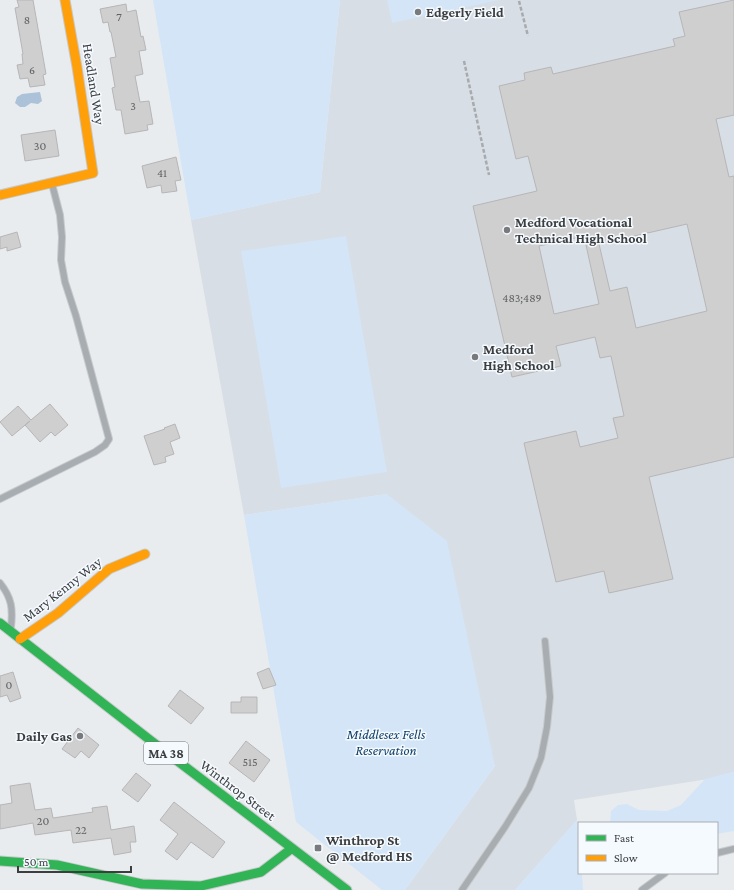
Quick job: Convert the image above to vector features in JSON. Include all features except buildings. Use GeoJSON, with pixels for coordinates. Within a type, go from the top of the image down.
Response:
{"type":"FeatureCollection","features":[{"type":"Feature","properties":{"kind":"street","name":"Headland Way"},"geometry":{"type":"LineString","coordinates":[[52,183],[94,173],[65,0]]}},
{"type":"Feature","properties":{"kind":"street"},"geometry":{"type":"LineString","coordinates":[[0,195],[52,183]]}},
{"type":"Feature","properties":{"kind":"street","name":"Mary Kenny Way"},"geometry":{"type":"LineString","coordinates":[[20,638],[58,613],[109,569],[145,554]]}},
{"type":"Feature","properties":{"kind":"street","name":"Winthrop Street"},"geometry":{"type":"LineString","coordinates":[[0,622],[291,849],[347,890]]}},
{"type":"Feature","properties":{"kind":"street"},"geometry":{"type":"LineString","coordinates":[[0,861],[57,865],[142,884],[201,886],[261,872],[291,849]]}},
{"type":"Feature","properties":{"kind":"lane"},"geometry":{"type":"LineString","coordinates":[[0,499],[95,452],[105,445],[109,439],[60,260],[62,237],[60,214],[52,183]]}},
{"type":"Feature","properties":{"kind":"lane"},"geometry":{"type":"LineString","coordinates":[[0,582],[7,592],[13,612],[11,631]]}},
{"type":"Feature","properties":{"kind":"lane"},"geometry":{"type":"LineString","coordinates":[[462,890],[505,827],[529,788],[541,758],[547,728],[550,697],[545,641]]}},
{"type":"Feature","properties":{"kind":"lane"},"geometry":{"type":"LineString","coordinates":[[718,853],[734,849]]}},
{"type":"Feature","properties":{"kind":"lane"},"geometry":{"type":"LineString","coordinates":[[642,890],[664,874]]}},
{"type":"Feature","properties":{"kind":"path"},"geometry":{"type":"LineString","coordinates":[[519,1],[528,36]]}},
{"type":"Feature","properties":{"kind":"path"},"geometry":{"type":"LineString","coordinates":[[464,61],[490,175]]}},
{"type":"Feature","properties":{"kind":"shaded area","name":"Medford High School"},"geometry":{"type":"Polygon","coordinates":[[[340,0],[734,0],[734,775],[574,800],[577,820],[515,890],[405,890],[495,766],[387,494],[244,515],[191,220],[320,192],[340,0]]]}},
{"type":"Feature","properties":{"kind":"shaded area"},"geometry":{"type":"Polygon","coordinates":[[[40,92],[42,101],[38,104],[31,103],[25,107],[20,107],[15,103],[17,97],[22,94],[40,92]]]}},
{"type":"Feature","properties":{"kind":"green space"},"geometry":{"type":"Polygon","coordinates":[[[153,0],[340,0],[320,192],[191,220],[153,0]]]}},
{"type":"Feature","properties":{"kind":"green space","name":"Edgerly Field"},"geometry":{"type":"Polygon","coordinates":[[[387,0],[499,0],[392,23],[387,0]]]}},
{"type":"Feature","properties":{"kind":"green space"},"geometry":{"type":"Polygon","coordinates":[[[346,236],[387,472],[281,488],[241,251],[346,236]]]}},
{"type":"Feature","properties":{"kind":"green space","name":"Middlesex Fells Reservation"},"geometry":{"type":"Polygon","coordinates":[[[387,494],[447,541],[495,766],[405,890],[382,890],[296,822],[244,515],[387,494]]]}},
{"type":"Feature","properties":{"kind":"green space"},"geometry":{"type":"Polygon","coordinates":[[[734,772],[734,831],[718,834],[718,822],[610,822],[611,811],[618,805],[627,804],[639,810],[667,811],[681,805],[705,779],[734,772]]]}},
{"type":"Feature","properties":{"kind":"green space"},"geometry":{"type":"Polygon","coordinates":[[[577,820],[578,874],[582,874],[583,890],[515,890],[577,820]]]}},
{"type":"Feature","properties":{"kind":"traffic: fast"},"geometry":{"type":"LineString","coordinates":[[0,623],[150,740],[347,890]]}},
{"type":"Feature","properties":{"kind":"traffic: fast"},"geometry":{"type":"LineString","coordinates":[[0,861],[57,865],[142,884],[201,886],[261,872],[291,849]]}},
{"type":"Feature","properties":{"kind":"traffic: slow"},"geometry":{"type":"LineString","coordinates":[[0,195],[93,173],[65,0]]}},
{"type":"Feature","properties":{"kind":"traffic: slow"},"geometry":{"type":"LineString","coordinates":[[20,639],[58,613],[109,569],[145,554]]}},
{"type":"Feature","properties":{"kind":"place","name":"Edgerly Field"},"geometry":{"type":"Point","coordinates":[418,12]}},
{"type":"Feature","properties":{"kind":"place","name":"Medford Vocational Technical High School"},"geometry":{"type":"Point","coordinates":[507,230]}},
{"type":"Feature","properties":{"kind":"place","name":"Medford High School"},"geometry":{"type":"Point","coordinates":[475,357]}},
{"type":"Feature","properties":{"kind":"place","name":"Daily Gas"},"geometry":{"type":"Point","coordinates":[80,736]}},
{"type":"Feature","properties":{"kind":"place","name":"Winthrop St @ Medford HS"},"geometry":{"type":"Point","coordinates":[318,848]}}]}
